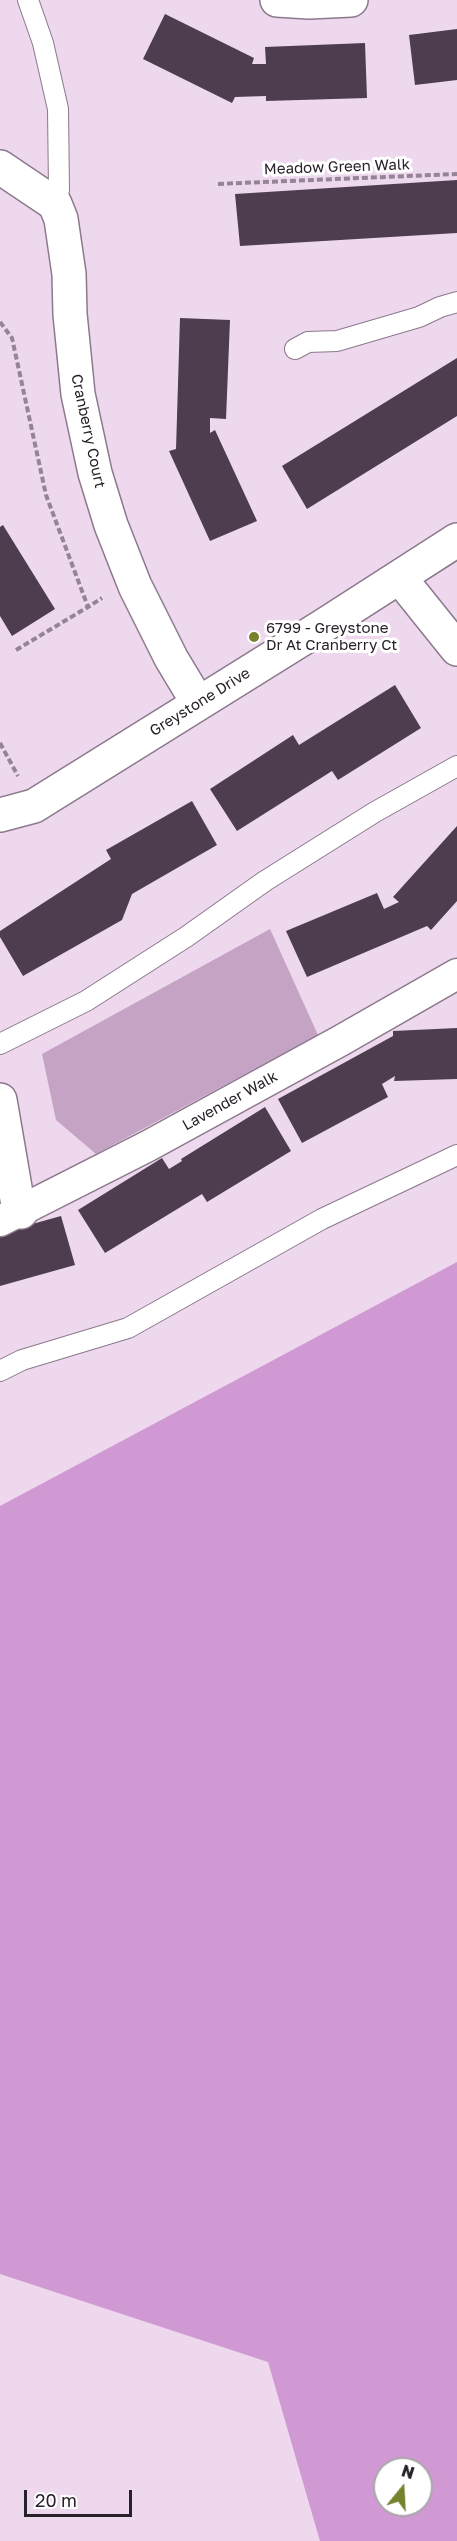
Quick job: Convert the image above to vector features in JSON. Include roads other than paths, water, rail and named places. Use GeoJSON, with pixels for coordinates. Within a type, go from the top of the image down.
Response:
{"type":"FeatureCollection","features":[{"type":"Feature","properties":{"kind":"street"},"geometry":{"type":"LineString","coordinates":[[277,0],[309,3],[351,0]]}},
{"type":"Feature","properties":{"kind":"street"},"geometry":{"type":"LineString","coordinates":[[0,167],[55,204]]}},
{"type":"Feature","properties":{"kind":"street","name":"Cranberry Court"},"geometry":{"type":"LineString","coordinates":[[55,204],[62,219],[69,274],[73,354],[85,433],[111,525],[132,579],[166,649],[198,703]]}},
{"type":"Feature","properties":{"kind":"street","name":"Greystone Drive"},"geometry":{"type":"LineString","coordinates":[[0,815],[34,806],[400,578],[457,540]]}},
{"type":"Feature","properties":{"kind":"street"},"geometry":{"type":"LineString","coordinates":[[400,578],[457,649]]}},
{"type":"Feature","properties":{"kind":"street","name":"Lavender Walk"},"geometry":{"type":"LineString","coordinates":[[10,1216],[340,1041],[457,974]]}},
{"type":"Feature","properties":{"kind":"street"},"geometry":{"type":"LineString","coordinates":[[0,1100],[18,1205],[10,1216]]}},
{"type":"Feature","properties":{"kind":"lane"},"geometry":{"type":"LineString","coordinates":[[28,0],[44,43],[58,109],[59,190],[55,204]]}},
{"type":"Feature","properties":{"kind":"lane"},"geometry":{"type":"LineString","coordinates":[[295,349],[308,342],[337,341],[419,317],[457,302]]}},
{"type":"Feature","properties":{"kind":"lane"},"geometry":{"type":"LineString","coordinates":[[0,1044],[86,1001],[186,937],[265,881],[375,812],[457,766]]}},
{"type":"Feature","properties":{"kind":"lane"},"geometry":{"type":"LineString","coordinates":[[0,1371],[22,1360],[128,1328],[322,1219],[457,1155]]}},
{"type":"Feature","properties":{"kind":"place","name":"6799 - Greystone Dr At Cranberry Ct"},"geometry":{"type":"Point","coordinates":[254,637]}}]}
